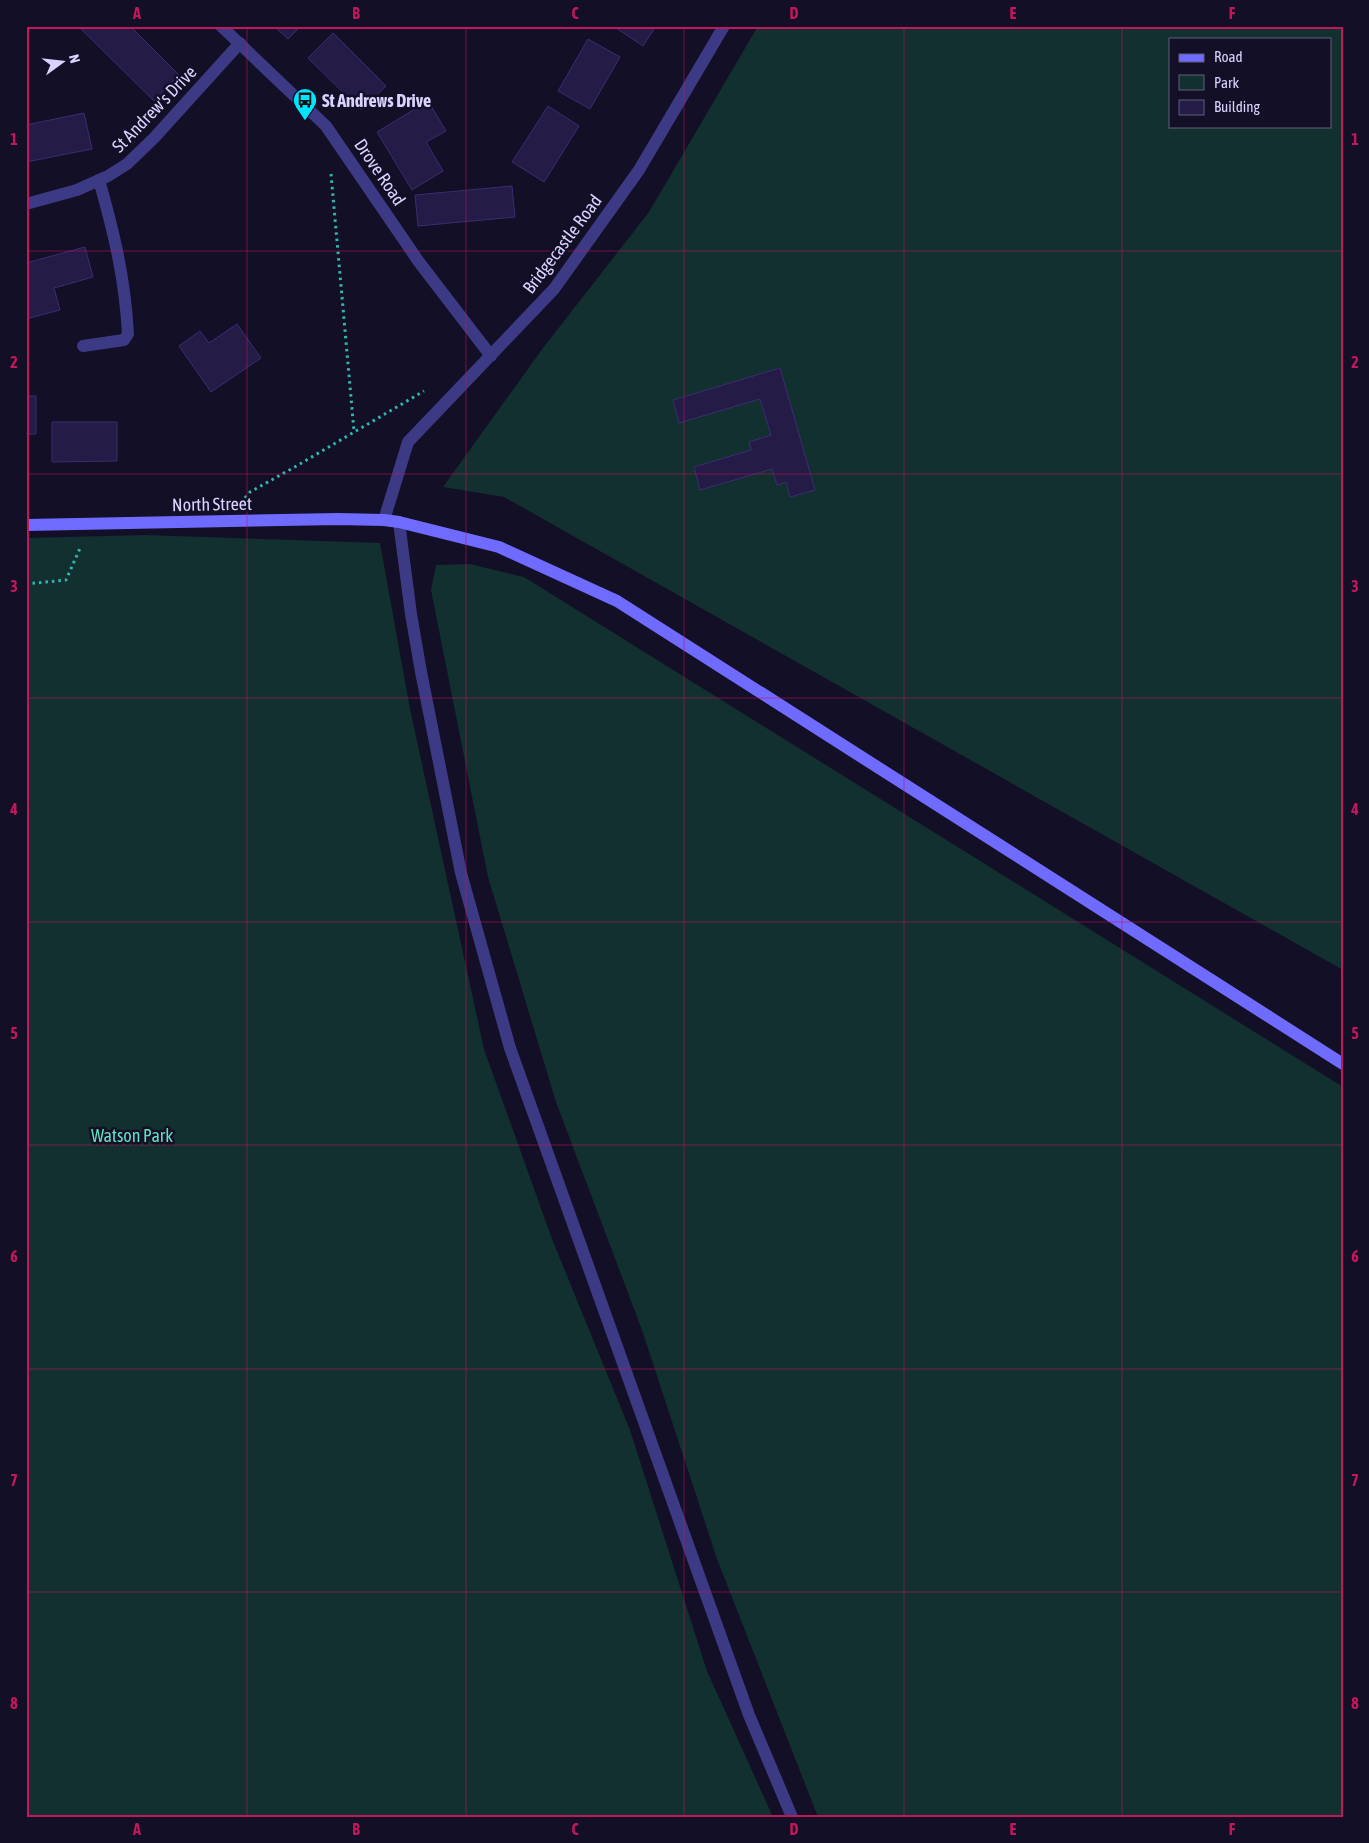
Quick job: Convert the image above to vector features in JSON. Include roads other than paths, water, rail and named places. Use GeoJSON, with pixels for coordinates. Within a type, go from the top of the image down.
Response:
{"type":"FeatureCollection","features":[{"type":"Feature","properties":{"kind":"main road","name":"North Street"},"geometry":{"type":"LineString","coordinates":[[26,525],[384,520],[399,522],[499,548],[617,601],[1343,1064]]}},
{"type":"Feature","properties":{"kind":"street","name":"Drove Road"},"geometry":{"type":"LineString","coordinates":[[221,26],[326,126],[419,262],[491,356]]}},
{"type":"Feature","properties":{"kind":"street","name":"Bridgecastle Road"},"geometry":{"type":"LineString","coordinates":[[384,520],[408,442],[554,289],[633,178],[724,26]]}},
{"type":"Feature","properties":{"kind":"street","name":"St Andrew's Drive"},"geometry":{"type":"LineString","coordinates":[[26,204],[77,190],[100,180],[126,164],[154,138],[240,43]]}},
{"type":"Feature","properties":{"kind":"street"},"geometry":{"type":"LineString","coordinates":[[83,346],[124,340],[128,334],[124,280],[100,180]]}},
{"type":"Feature","properties":{"kind":"street"},"geometry":{"type":"LineString","coordinates":[[399,522],[415,633],[461,873],[510,1048],[749,1715],[792,1817]]}},
{"type":"Feature","properties":{"kind":"place","name":"St Andrews Drive"},"geometry":{"type":"Point","coordinates":[305,121]}},
{"type":"Feature","properties":{"kind":"park label","name":"Watson Park"},"geometry":{"type":"Point","coordinates":[132,1135]}}]}
